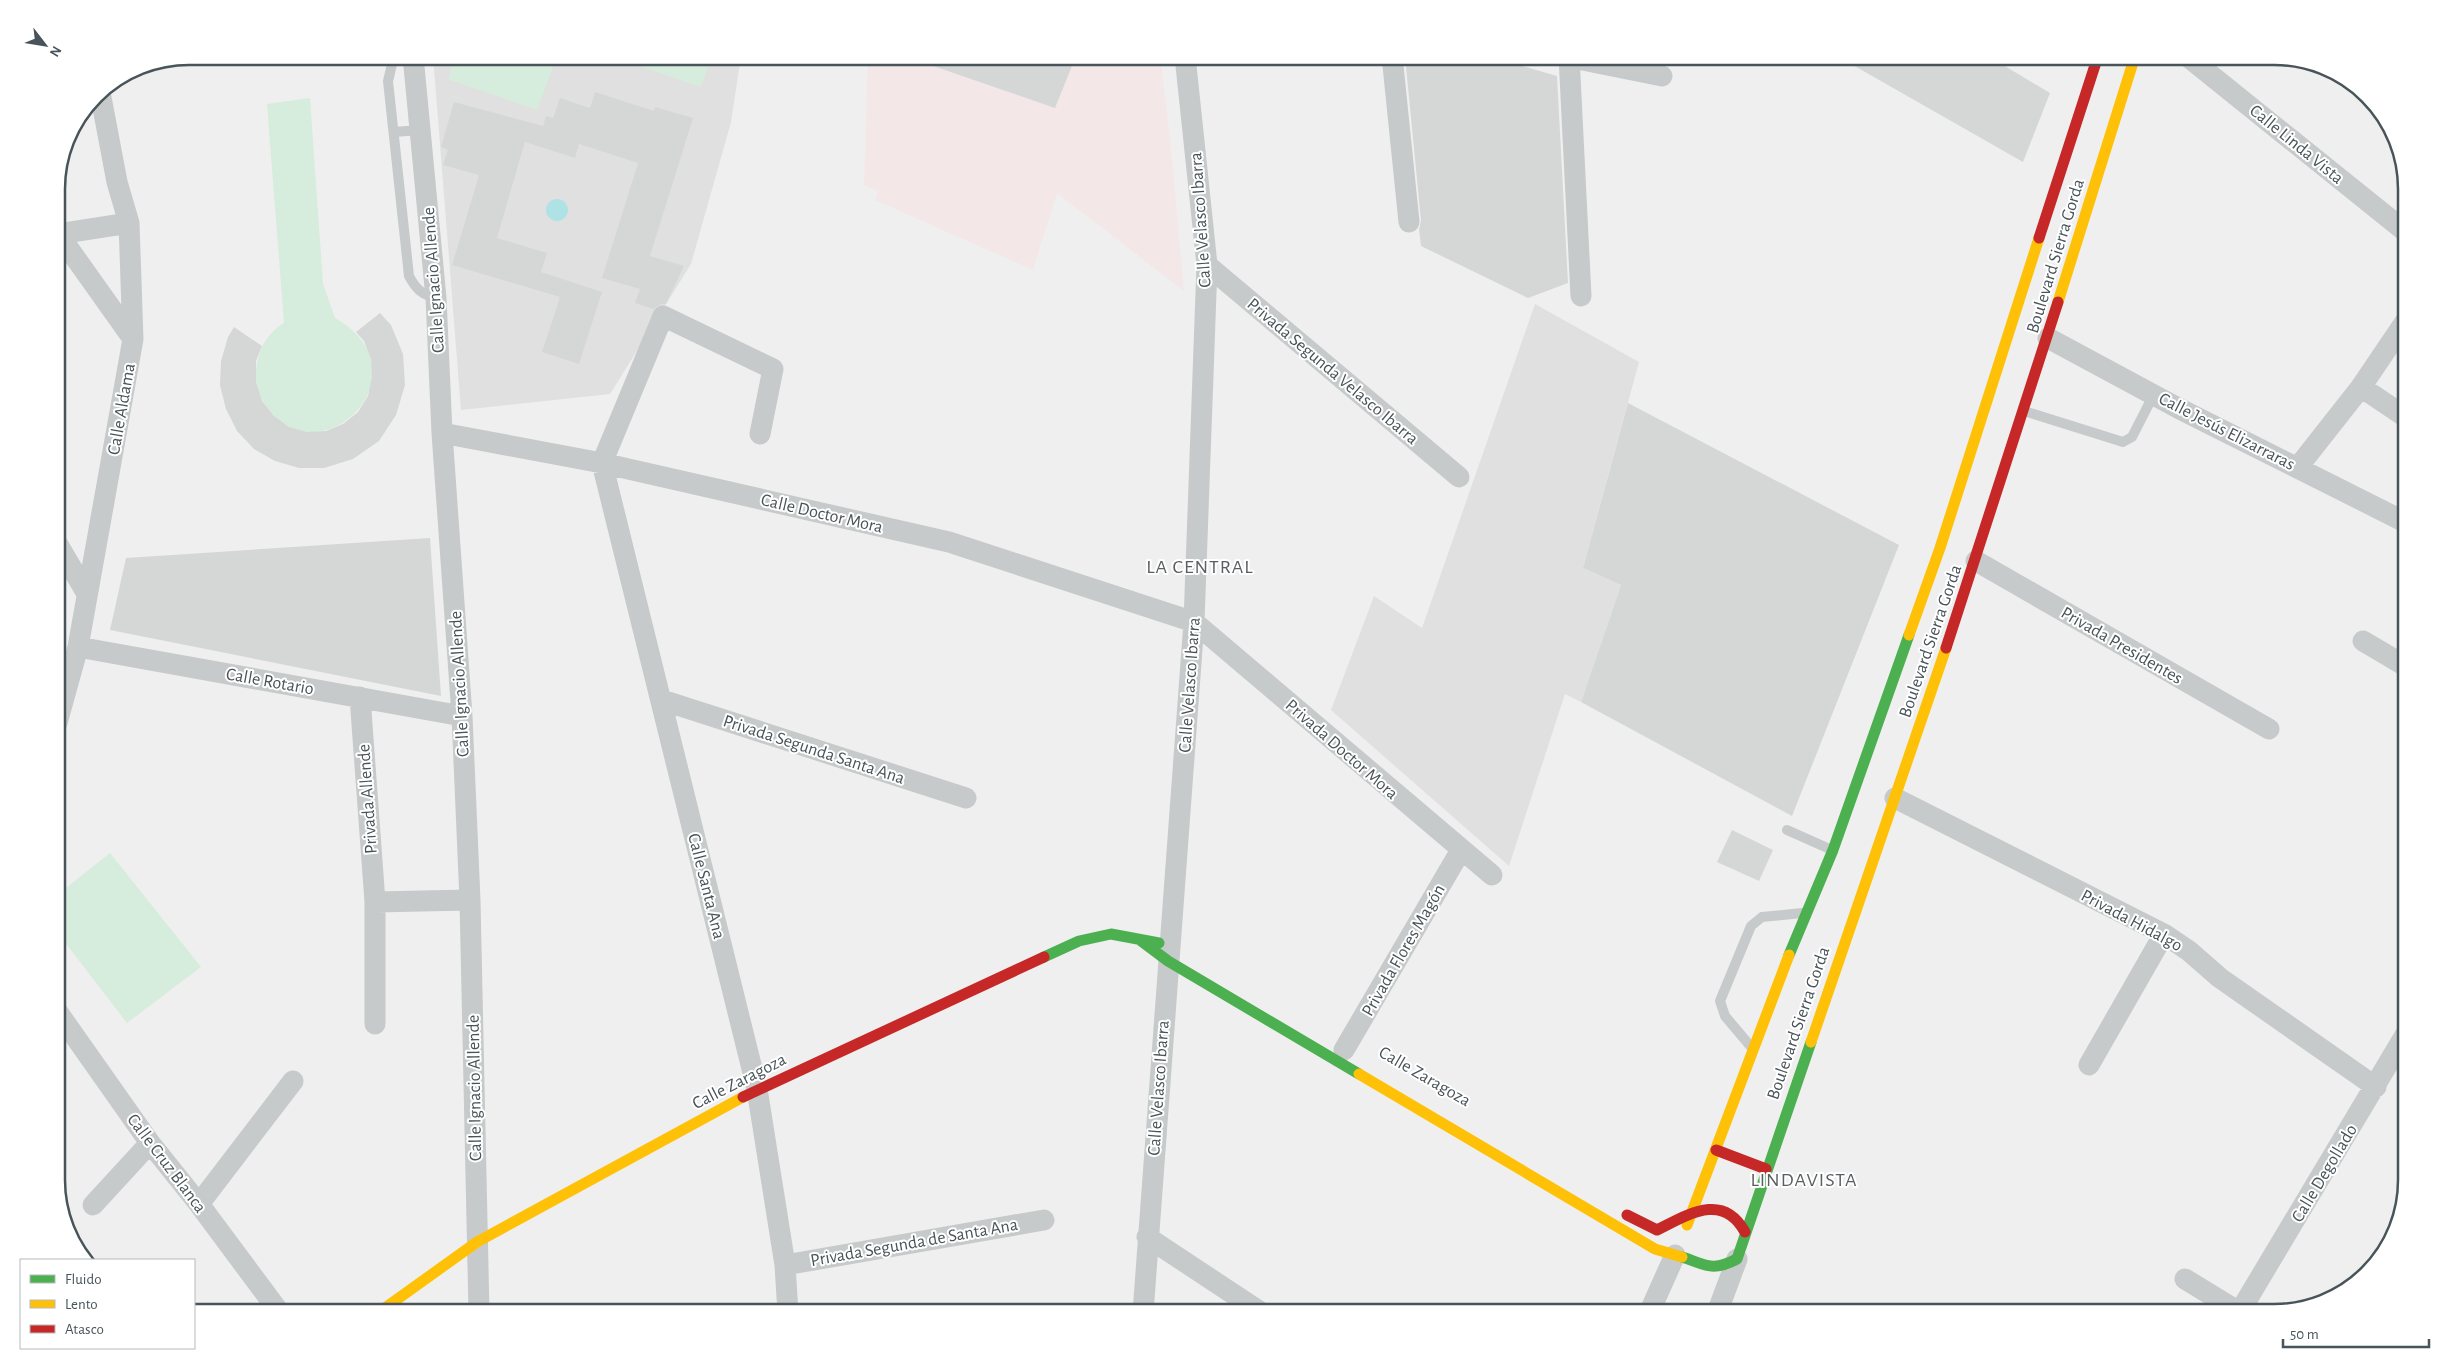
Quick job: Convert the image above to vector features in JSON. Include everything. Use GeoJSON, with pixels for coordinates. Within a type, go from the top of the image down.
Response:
{"type":"FeatureCollection","features":[{"type":"Feature","properties":{"kind":"main road","name":"Boulevard Sierra Gorda"},"geometry":{"type":"LineString","coordinates":[[1678,1246],[1805,913],[1837,851],[1940,548],[2095,65]]}},
{"type":"Feature","properties":{"kind":"main road","name":"Boulevard Sierra Gorda"},"geometry":{"type":"LineString","coordinates":[[1737,1259],[1869,860],[1895,798],[1976,561],[2023,410],[2048,338],[2132,65]]}},
{"type":"Feature","properties":{"kind":"main road","name":"Calle Zaragoza"},"geometry":{"type":"LineString","coordinates":[[391,1304],[477,1242],[757,1089],[1079,941],[1111,934],[1140,940],[1174,953],[1655,1249],[1678,1246]]}},
{"type":"Feature","properties":{"kind":"main road","name":"Calle Zaragoza"},"geometry":{"type":"LineString","coordinates":[[1140,940],[1174,953]]}},
{"type":"Feature","properties":{"kind":"main road"},"geometry":{"type":"LineString","coordinates":[[1716,1150],[1766,1169]]}},
{"type":"Feature","properties":{"kind":"main road"},"geometry":{"type":"LineString","coordinates":[[1615,1208],[1657,1230],[1692,1212],[1725,1210],[1734,1214],[1741,1221],[1745,1232]]}},
{"type":"Feature","properties":{"kind":"main road"},"geometry":{"type":"LineString","coordinates":[[1678,1246],[1713,1267],[1722,1266],[1737,1259]]}},
{"type":"Feature","properties":{"kind":"street","name":"Calle Ignacio Allende"},"geometry":{"type":"LineString","coordinates":[[414,65],[436,298],[442,433],[462,716],[470,900],[478,1304]]}},
{"type":"Feature","properties":{"kind":"street","name":"Calle Velasco Ibarra"},"geometry":{"type":"LineString","coordinates":[[1143,1304],[1147,1237],[1174,953],[1194,622],[1207,265],[1186,65]]}},
{"type":"Feature","properties":{"kind":"street"},"geometry":{"type":"LineString","coordinates":[[1393,65],[1409,222]]}},
{"type":"Feature","properties":{"kind":"street"},"geometry":{"type":"LineString","coordinates":[[1567,65],[1581,296]]}},
{"type":"Feature","properties":{"kind":"street"},"geometry":{"type":"LineString","coordinates":[[1607,65],[1662,76]]}},
{"type":"Feature","properties":{"kind":"street","name":"Calle Linda Vista"},"geometry":{"type":"LineString","coordinates":[[2198,65],[2398,226]]}},
{"type":"Feature","properties":{"kind":"street","name":"Calle Aldama"},"geometry":{"type":"LineString","coordinates":[[65,692],[78,647],[134,339],[129,223],[117,182],[102,101]]}},
{"type":"Feature","properties":{"kind":"street"},"geometry":{"type":"LineString","coordinates":[[65,232],[129,223]]}},
{"type":"Feature","properties":{"kind":"street"},"geometry":{"type":"LineString","coordinates":[[65,244],[134,339]]}},
{"type":"Feature","properties":{"kind":"street","name":"Privada Segunda Velasco Ibarra"},"geometry":{"type":"LineString","coordinates":[[1207,265],[1459,477]]}},
{"type":"Feature","properties":{"kind":"street"},"geometry":{"type":"LineString","coordinates":[[602,463],[663,316],[773,369],[760,434]]}},
{"type":"Feature","properties":{"kind":"street"},"geometry":{"type":"LineString","coordinates":[[2298,467],[2361,387],[2398,331]]}},
{"type":"Feature","properties":{"kind":"street","name":"Calle Jesús Elizarraras"},"geometry":{"type":"LineString","coordinates":[[2048,338],[2398,518]]}},
{"type":"Feature","properties":{"kind":"street"},"geometry":{"type":"LineString","coordinates":[[2361,387],[2398,412]]}},
{"type":"Feature","properties":{"kind":"street","name":"Calle Doctor Mora"},"geometry":{"type":"LineString","coordinates":[[442,433],[602,463],[949,542],[1194,622]]}},
{"type":"Feature","properties":{"kind":"street","name":"Calle Santa Ana"},"geometry":{"type":"LineString","coordinates":[[602,463],[757,1089],[785,1265],[787,1304]]}},
{"type":"Feature","properties":{"kind":"street"},"geometry":{"type":"LineString","coordinates":[[65,558],[87,594]]}},
{"type":"Feature","properties":{"kind":"street","name":"Privada Presidentes"},"geometry":{"type":"LineString","coordinates":[[1976,561],[2269,729]]}},
{"type":"Feature","properties":{"kind":"street","name":"Privada Doctor Mora"},"geometry":{"type":"LineString","coordinates":[[1194,622],[1492,875]]}},
{"type":"Feature","properties":{"kind":"street"},"geometry":{"type":"LineString","coordinates":[[2363,641],[2398,662]]}},
{"type":"Feature","properties":{"kind":"street","name":"Calle Rotario"},"geometry":{"type":"LineString","coordinates":[[78,647],[462,716]]}},
{"type":"Feature","properties":{"kind":"street","name":"Privada Allende"},"geometry":{"type":"LineString","coordinates":[[360,697],[375,902],[375,1024]]}},
{"type":"Feature","properties":{"kind":"street","name":"Privada Segunda Santa Ana"},"geometry":{"type":"LineString","coordinates":[[662,700],[966,798]]}},
{"type":"Feature","properties":{"kind":"street","name":"Privada Hidalgo"},"geometry":{"type":"LineString","coordinates":[[1895,798],[2164,934],[2189,950],[2220,978],[2376,1087]]}},
{"type":"Feature","properties":{"kind":"street","name":"Privada Flores Magón"},"geometry":{"type":"LineString","coordinates":[[1344,1050],[1461,850]]}},
{"type":"Feature","properties":{"kind":"street"},"geometry":{"type":"LineString","coordinates":[[375,902],[470,900]]}},
{"type":"Feature","properties":{"kind":"street"},"geometry":{"type":"LineString","coordinates":[[2089,1065],[2164,934]]}},
{"type":"Feature","properties":{"kind":"street","name":"Calle Cruz Blanca"},"geometry":{"type":"LineString","coordinates":[[65,1024],[150,1143],[199,1204],[273,1304]]}},
{"type":"Feature","properties":{"kind":"street","name":"Calle Degollado"},"geometry":{"type":"LineString","coordinates":[[2244,1304],[2398,1048]]}},
{"type":"Feature","properties":{"kind":"street"},"geometry":{"type":"LineString","coordinates":[[199,1204],[293,1081]]}},
{"type":"Feature","properties":{"kind":"street"},"geometry":{"type":"LineString","coordinates":[[93,1205],[150,1143]]}},
{"type":"Feature","properties":{"kind":"street","name":"Privada Segunda de Santa Ana"},"geometry":{"type":"LineString","coordinates":[[785,1265],[1044,1220]]}},
{"type":"Feature","properties":{"kind":"street"},"geometry":{"type":"LineString","coordinates":[[1147,1237],[1248,1304]]}},
{"type":"Feature","properties":{"kind":"street"},"geometry":{"type":"LineString","coordinates":[[1653,1304],[1678,1246]]}},
{"type":"Feature","properties":{"kind":"street"},"geometry":{"type":"LineString","coordinates":[[1720,1304],[1737,1259]]}},
{"type":"Feature","properties":{"kind":"street"},"geometry":{"type":"LineString","coordinates":[[2185,1279],[2226,1304]]}},
{"type":"Feature","properties":{"kind":"lane"},"geometry":{"type":"LineString","coordinates":[[392,65],[388,81],[409,276],[416,288],[424,295],[436,298]]}},
{"type":"Feature","properties":{"kind":"lane"},"geometry":{"type":"LineString","coordinates":[[394,132],[420,130]]}},
{"type":"Feature","properties":{"kind":"lane"},"geometry":{"type":"LineString","coordinates":[[2023,410],[2123,442],[2132,437],[2154,394]]}},
{"type":"Feature","properties":{"kind":"lane"},"geometry":{"type":"LineString","coordinates":[[1787,830],[1837,851]]}},
{"type":"Feature","properties":{"kind":"lane"},"geometry":{"type":"LineString","coordinates":[[1754,1050],[1725,1016],[1720,1001],[1751,926],[1762,917],[1805,913]]}},
{"type":"Feature","properties":{"kind":"shaded area"},"geometry":{"type":"Polygon","coordinates":[[[434,65],[740,65],[731,122],[691,264],[610,394],[461,410],[434,65]]]}},
{"type":"Feature","properties":{"kind":"shaded area"},"geometry":{"type":"Polygon","coordinates":[[[868,65],[1161,65],[1184,291],[1057,193],[1033,270],[875,200],[878,191],[864,185],[868,65]]]}},
{"type":"Feature","properties":{"kind":"shaded area"},"geometry":{"type":"Polygon","coordinates":[[[1535,304],[1639,362],[1583,568],[1621,585],[1581,702],[1565,694],[1509,866],[1331,710],[1374,596],[1422,628],[1535,304]]]}},
{"type":"Feature","properties":{"kind":"green space"},"geometry":{"type":"Polygon","coordinates":[[[453,65],[554,65],[537,110],[448,79],[453,65]]]}},
{"type":"Feature","properties":{"kind":"green space"},"geometry":{"type":"Polygon","coordinates":[[[637,65],[709,65],[701,87],[637,65]]]}},
{"type":"Feature","properties":{"kind":"green space"},"geometry":{"type":"Polygon","coordinates":[[[310,98],[323,284],[335,318],[362,340],[372,365],[370,389],[358,410],[338,425],[315,432],[292,428],[270,411],[260,396],[256,382],[256,369],[262,346],[271,333],[284,323],[267,104],[310,98]]]}},
{"type":"Feature","properties":{"kind":"green space"},"geometry":{"type":"Polygon","coordinates":[[[110,853],[201,967],[127,1023],[65,942],[65,889],[110,853]]]}},
{"type":"Feature","properties":{"kind":"water"},"geometry":{"type":"Polygon","coordinates":[[[557,199],[565,202],[568,210],[565,218],[557,221],[549,218],[546,210],[549,202],[557,199]]]}},
{"type":"Feature","properties":{"kind":"building"},"geometry":{"type":"Polygon","coordinates":[[[930,65],[1072,65],[1055,108],[930,65]]]}},
{"type":"Feature","properties":{"kind":"building"},"geometry":{"type":"Polygon","coordinates":[[[1406,65],[1518,65],[1557,76],[1568,283],[1528,298],[1421,246],[1419,229],[1421,221],[1406,65]]]}},
{"type":"Feature","properties":{"kind":"building"},"geometry":{"type":"Polygon","coordinates":[[[1853,65],[2003,65],[2050,93],[2023,162],[1853,65]]]}},
{"type":"Feature","properties":{"kind":"building"},"geometry":{"type":"Polygon","coordinates":[[[595,92],[654,111],[655,107],[693,118],[650,256],[684,266],[666,304],[661,304],[653,309],[635,303],[640,289],[602,278],[638,163],[579,144],[575,158],[525,142],[497,238],[547,253],[541,272],[602,292],[579,364],[542,352],[560,297],[452,265],[479,175],[443,165],[448,150],[441,147],[454,102],[543,126],[546,116],[553,118],[560,98],[590,108],[595,92]]]}},
{"type":"Feature","properties":{"kind":"building"},"geometry":{"type":"Polygon","coordinates":[[[380,313],[391,325],[403,354],[405,385],[396,415],[379,441],[353,459],[324,468],[299,468],[275,461],[254,449],[237,431],[226,409],[220,385],[221,361],[228,337],[234,327],[262,346],[256,361],[256,382],[262,401],[274,416],[289,427],[307,432],[326,431],[343,424],[358,412],[368,396],[372,377],[371,359],[364,341],[356,332],[380,313]]]}},
{"type":"Feature","properties":{"kind":"building"},"geometry":{"type":"Polygon","coordinates":[[[1628,403],[1899,545],[1792,816],[1581,702],[1621,585],[1583,568],[1628,403]]]}},
{"type":"Feature","properties":{"kind":"building"},"geometry":{"type":"Polygon","coordinates":[[[430,538],[441,696],[110,630],[126,558],[430,538]]]}},
{"type":"Feature","properties":{"kind":"building"},"geometry":{"type":"Polygon","coordinates":[[[1732,830],[1773,850],[1759,881],[1717,862],[1732,830]]]}},
{"type":"Feature","properties":{"kind":"traffic: fast"},"geometry":{"type":"LineString","coordinates":[[1789,955],[1833,850],[1909,635]]}},
{"type":"Feature","properties":{"kind":"traffic: fast"},"geometry":{"type":"LineString","coordinates":[[1044,957],[1079,941],[1111,934],[1159,943]]}},
{"type":"Feature","properties":{"kind":"traffic: fast"},"geometry":{"type":"LineString","coordinates":[[1140,940],[1168,961],[1359,1074]]}},
{"type":"Feature","properties":{"kind":"traffic: fast"},"geometry":{"type":"LineString","coordinates":[[1682,1257],[1710,1266],[1721,1265],[1737,1259],[1811,1042]]}},
{"type":"Feature","properties":{"kind":"traffic: slow"},"geometry":{"type":"LineString","coordinates":[[2058,302],[2132,65]]}},
{"type":"Feature","properties":{"kind":"traffic: slow"},"geometry":{"type":"LineString","coordinates":[[1909,635],[1940,548],[2039,238]]}},
{"type":"Feature","properties":{"kind":"traffic: slow"},"geometry":{"type":"LineString","coordinates":[[1811,1042],[1946,648]]}},
{"type":"Feature","properties":{"kind":"traffic: slow"},"geometry":{"type":"LineString","coordinates":[[1687,1225],[1789,955]]}},
{"type":"Feature","properties":{"kind":"traffic: slow"},"geometry":{"type":"LineString","coordinates":[[1359,1074],[1655,1249],[1682,1257]]}},
{"type":"Feature","properties":{"kind":"traffic: slow"},"geometry":{"type":"LineString","coordinates":[[391,1304],[477,1242],[743,1097]]}},
{"type":"Feature","properties":{"kind":"traffic: jam"},"geometry":{"type":"LineString","coordinates":[[2039,238],[2095,65]]}},
{"type":"Feature","properties":{"kind":"traffic: jam"},"geometry":{"type":"LineString","coordinates":[[1946,648],[2058,302]]}},
{"type":"Feature","properties":{"kind":"traffic: jam"},"geometry":{"type":"LineString","coordinates":[[743,1097],[1044,957]]}},
{"type":"Feature","properties":{"kind":"traffic: jam"},"geometry":{"type":"LineString","coordinates":[[1716,1150],[1766,1169]]}},
{"type":"Feature","properties":{"kind":"traffic: jam"},"geometry":{"type":"LineString","coordinates":[[1627,1215],[1657,1230],[1693,1213],[1716,1210],[1726,1213],[1736,1220],[1745,1232]]}},
{"type":"Feature","properties":{"kind":"district","name":"LA CENTRAL"},"geometry":{"type":"Point","coordinates":[1200,566]}},
{"type":"Feature","properties":{"kind":"district","name":"LINDAVISTA"},"geometry":{"type":"Point","coordinates":[1804,1179]}}]}
